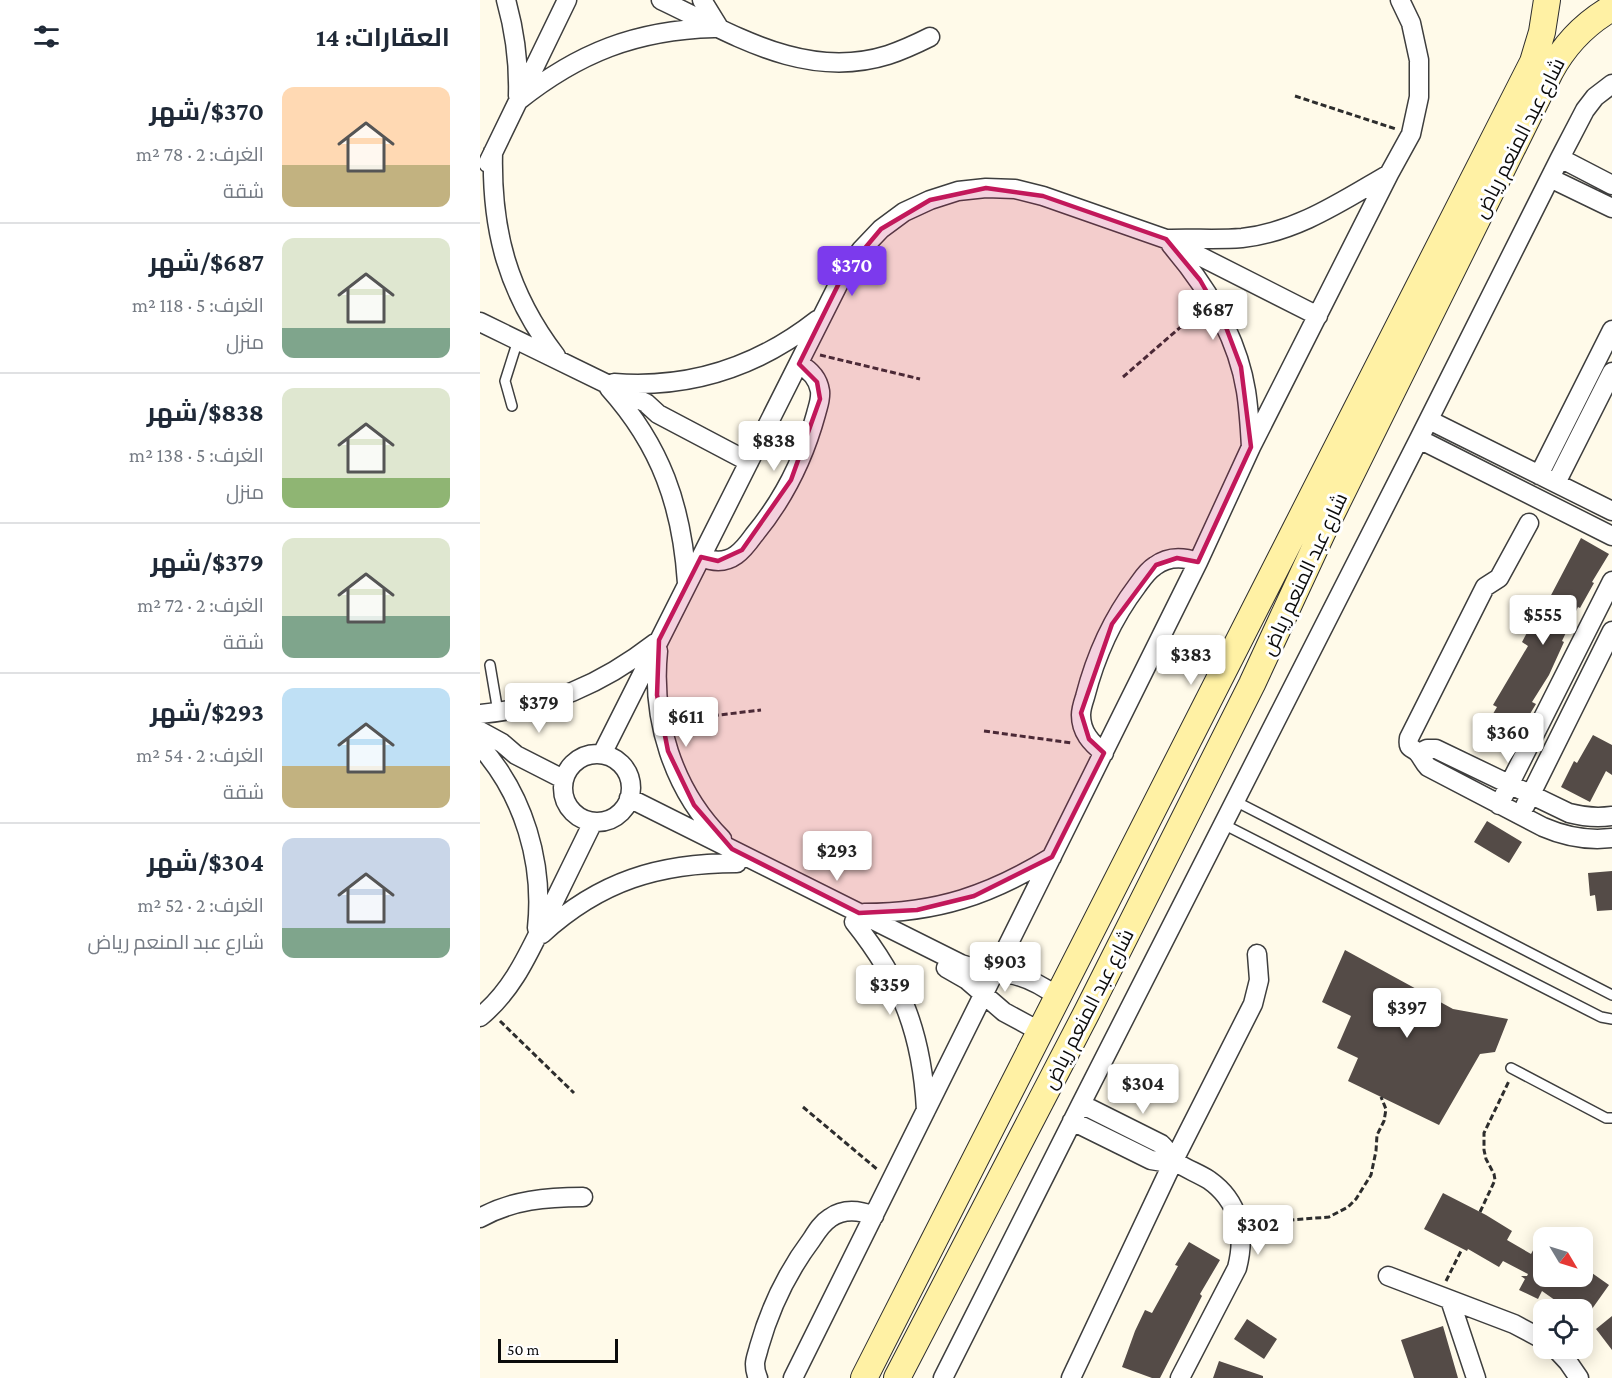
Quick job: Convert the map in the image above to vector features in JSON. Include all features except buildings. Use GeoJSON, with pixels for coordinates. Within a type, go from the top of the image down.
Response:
{"type":"FeatureCollection","features":[{"type":"Feature","properties":{"kind":"street"},"geometry":{"type":"LineString","coordinates":[[506,0],[516,45],[518,101]]}},
{"type":"Feature","properties":{"kind":"street"},"geometry":{"type":"LineString","coordinates":[[480,179],[487,157],[518,101],[567,0]]}},
{"type":"Feature","properties":{"kind":"street"},"geometry":{"type":"LineString","coordinates":[[661,0],[768,50],[814,62],[838,63],[886,56],[930,37]]}},
{"type":"Feature","properties":{"kind":"street"},"geometry":{"type":"LineString","coordinates":[[702,0],[719,28]]}},
{"type":"Feature","properties":{"kind":"street"},"geometry":{"type":"LineString","coordinates":[[793,1378],[1052,857],[1099,749],[1198,562],[1251,447],[1411,134],[1419,97],[1419,60],[1411,23],[1400,0]]}},
{"type":"Feature","properties":{"kind":"street","name":"شارع عبد المنعم رياض"},"geometry":{"type":"LineString","coordinates":[[864,1378],[1533,62],[1542,32],[1547,0]]}},
{"type":"Feature","properties":{"kind":"street"},"geometry":{"type":"LineString","coordinates":[[1604,0],[1612,6]]}},
{"type":"Feature","properties":{"kind":"street","name":"شارع عبد المنعم رياض"},"geometry":{"type":"LineString","coordinates":[[897,1378],[1087,1012],[1252,684],[1322,533],[1558,58],[1576,34],[1612,6]]}},
{"type":"Feature","properties":{"kind":"street"},"geometry":{"type":"LineString","coordinates":[[518,101],[562,69],[612,46],[638,37],[665,32],[692,28],[719,28]]}},
{"type":"Feature","properties":{"kind":"street"},"geometry":{"type":"LineString","coordinates":[[943,1378],[1560,158],[1585,110],[1595,97],[1612,84]]}},
{"type":"Feature","properties":{"kind":"street"},"geometry":{"type":"LineString","coordinates":[[487,157],[499,236],[506,263],[528,314],[542,338],[559,360]]}},
{"type":"Feature","properties":{"kind":"street"},"geometry":{"type":"LineString","coordinates":[[1560,158],[1612,184]]}},
{"type":"Feature","properties":{"kind":"street"},"geometry":{"type":"LineString","coordinates":[[1166,239],[1242,238],[1267,233],[1314,217],[1389,174]]}},
{"type":"Feature","properties":{"kind":"street"},"geometry":{"type":"LineString","coordinates":[[1550,178],[1612,208]]}},
{"type":"Feature","properties":{"kind":"street"},"geometry":{"type":"LineString","coordinates":[[602,754],[844,273],[881,229],[904,212],[958,191],[986,188],[1015,189],[1043,196],[1166,239],[1318,316]]}},
{"type":"Feature","properties":{"kind":"street"},"geometry":{"type":"LineString","coordinates":[[1166,239],[1200,280],[1213,300],[1233,344],[1246,391],[1251,447]]}},
{"type":"Feature","properties":{"kind":"street"},"geometry":{"type":"LineString","coordinates":[[603,382],[633,385],[662,384],[720,373],[774,350],[822,316]]}},
{"type":"Feature","properties":{"kind":"street"},"geometry":{"type":"LineString","coordinates":[[480,322],[646,403],[658,414],[751,457]]}},
{"type":"Feature","properties":{"kind":"street"},"geometry":{"type":"LineString","coordinates":[[1539,475],[1612,330]]}},
{"type":"Feature","properties":{"kind":"street"},"geometry":{"type":"LineString","coordinates":[[701,557],[718,561],[735,556],[760,528],[791,480],[813,427],[820,399],[817,382],[802,357]]}},
{"type":"Feature","properties":{"kind":"street"},"geometry":{"type":"LineString","coordinates":[[1556,483],[1612,372]]}},
{"type":"Feature","properties":{"kind":"street"},"geometry":{"type":"LineString","coordinates":[[603,382],[639,426],[665,475],[681,529],[687,585]]}},
{"type":"Feature","properties":{"kind":"street"},"geometry":{"type":"LineString","coordinates":[[1429,420],[1612,511]]}},
{"type":"Feature","properties":{"kind":"street"},"geometry":{"type":"LineString","coordinates":[[1419,439],[1612,536]]}},
{"type":"Feature","properties":{"kind":"street"},"geometry":{"type":"LineString","coordinates":[[1529,523],[1498,580],[1485,587],[1408,738],[1409,746],[1419,753],[1422,761],[1428,767],[1560,834],[1578,839],[1612,838]]}},
{"type":"Feature","properties":{"kind":"street"},"geometry":{"type":"LineString","coordinates":[[1099,749],[1084,731],[1081,713],[1095,663],[1112,624],[1128,597],[1156,565],[1177,558],[1188,558],[1198,562]]}},
{"type":"Feature","properties":{"kind":"street"},"geometry":{"type":"LineString","coordinates":[[1499,805],[1612,581]]}},
{"type":"Feature","properties":{"kind":"street"},"geometry":{"type":"LineString","coordinates":[[1520,815],[1612,631]]}},
{"type":"Feature","properties":{"kind":"street"},"geometry":{"type":"LineString","coordinates":[[489,713],[548,701],[588,686],[618,670],[659,640]]}},
{"type":"Feature","properties":{"kind":"street"},"geometry":{"type":"LineString","coordinates":[[659,640],[656,667],[657,695],[660,722],[668,751],[689,796],[734,856]]}},
{"type":"Feature","properties":{"kind":"street"},"geometry":{"type":"LineString","coordinates":[[480,731],[502,743],[522,745],[566,773]]}},
{"type":"Feature","properties":{"kind":"street"},"geometry":{"type":"LineString","coordinates":[[480,746],[502,775],[527,826],[538,882],[539,911],[536,939]]}},
{"type":"Feature","properties":{"kind":"street"},"geometry":{"type":"LineString","coordinates":[[1419,753],[1427,749],[1436,749],[1569,813],[1591,817],[1612,816]]}},
{"type":"Feature","properties":{"kind":"street"},"geometry":{"type":"LineString","coordinates":[[602,754],[620,762],[626,770],[631,789],[627,803],[620,813],[608,821],[583,820],[568,808],[564,799],[562,789],[566,773],[575,761],[584,756],[602,754]]}},
{"type":"Feature","properties":{"kind":"street"},"geometry":{"type":"LineString","coordinates":[[627,803],[857,918],[957,974],[976,987],[1004,1012],[1070,1043]]}},
{"type":"Feature","properties":{"kind":"street"},"geometry":{"type":"LineString","coordinates":[[484,1013],[508,989],[524,965],[593,822]]}},
{"type":"Feature","properties":{"kind":"street"},"geometry":{"type":"LineString","coordinates":[[536,939],[579,905],[628,880],[654,871],[709,863],[734,856]]}},
{"type":"Feature","properties":{"kind":"street"},"geometry":{"type":"LineString","coordinates":[[857,918],[917,910],[965,899],[1001,886],[1052,857]]}},
{"type":"Feature","properties":{"kind":"street"},"geometry":{"type":"LineString","coordinates":[[857,918],[962,964],[1035,982],[1087,1012]]}},
{"type":"Feature","properties":{"kind":"street"},"geometry":{"type":"LineString","coordinates":[[857,918],[902,996],[920,1052],[926,1110]]}},
{"type":"Feature","properties":{"kind":"street"},"geometry":{"type":"LineString","coordinates":[[1071,1378],[1174,1160],[1253,1004],[1259,980],[1257,954]]}},
{"type":"Feature","properties":{"kind":"street"},"geometry":{"type":"LineString","coordinates":[[1080,1104],[1161,1144],[1174,1160],[1209,1180],[1220,1190],[1236,1213],[1242,1240],[1237,1268],[1180,1378]]}},
{"type":"Feature","properties":{"kind":"street"},"geometry":{"type":"LineString","coordinates":[[1072,1121],[1151,1160],[1162,1162],[1174,1160]]}},
{"type":"Feature","properties":{"kind":"street"},"geometry":{"type":"LineString","coordinates":[[480,1218],[520,1202],[552,1197],[583,1197]]}},
{"type":"Feature","properties":{"kind":"street"},"geometry":{"type":"LineString","coordinates":[[758,1378],[755,1364],[763,1334],[774,1304],[804,1249],[823,1224],[841,1212],[852,1210],[874,1216]]}},
{"type":"Feature","properties":{"kind":"street"},"geometry":{"type":"LineString","coordinates":[[1388,1276],[1533,1333]]}},
{"type":"Feature","properties":{"kind":"street"},"geometry":{"type":"LineString","coordinates":[[1444,1298],[1476,1378]]}},
{"type":"Feature","properties":{"kind":"street"},"geometry":{"type":"LineString","coordinates":[[1565,1359],[1579,1378]]}},
{"type":"Feature","properties":{"kind":"lane"},"geometry":{"type":"LineString","coordinates":[[512,406],[505,381],[518,340]]}},
{"type":"Feature","properties":{"kind":"lane"},"geometry":{"type":"LineString","coordinates":[[489,713],[490,664]]}},
{"type":"Feature","properties":{"kind":"lane"},"geometry":{"type":"LineString","coordinates":[[1235,801],[1612,995]]}},
{"type":"Feature","properties":{"kind":"lane"},"geometry":{"type":"LineString","coordinates":[[1223,824],[1601,1017],[1612,1019]]}},
{"type":"Feature","properties":{"kind":"lane"},"geometry":{"type":"LineString","coordinates":[[1513,1069],[1606,1118],[1612,1118]]}},
{"type":"Feature","properties":{"kind":"path"},"geometry":{"type":"LineString","coordinates":[[1295,96],[1411,134]]}},
{"type":"Feature","properties":{"kind":"path"},"geometry":{"type":"LineString","coordinates":[[1123,377],[1213,300]]}},
{"type":"Feature","properties":{"kind":"path"},"geometry":{"type":"LineString","coordinates":[[802,357],[920,379]]}},
{"type":"Feature","properties":{"kind":"path"},"geometry":{"type":"LineString","coordinates":[[660,722],[761,710]]}},
{"type":"Feature","properties":{"kind":"path"},"geometry":{"type":"LineString","coordinates":[[984,731],[1099,749]]}},
{"type":"Feature","properties":{"kind":"path"},"geometry":{"type":"LineString","coordinates":[[484,1013],[574,1093]]}},
{"type":"Feature","properties":{"kind":"path"},"geometry":{"type":"LineString","coordinates":[[1480,1212],[1495,1180],[1486,1159],[1484,1133],[1513,1069]]}},
{"type":"Feature","properties":{"kind":"path"},"geometry":{"type":"LineString","coordinates":[[1242,1240],[1273,1231],[1292,1220],[1329,1217],[1348,1207],[1356,1199],[1371,1175],[1377,1135],[1384,1121],[1386,1109],[1381,1097]]}},
{"type":"Feature","properties":{"kind":"path"},"geometry":{"type":"LineString","coordinates":[[803,1107],[891,1180]]}},
{"type":"Feature","properties":{"kind":"path"},"geometry":{"type":"LineString","coordinates":[[1444,1298],[1462,1249]]}},
{"type":"Feature","properties":{"kind":"highlighted area"},"geometry":{"type":"Polygon","coordinates":[[[986,188],[1043,196],[1166,239],[1200,280],[1224,322],[1241,367],[1251,447],[1198,562],[1177,558],[1156,565],[1112,624],[1081,713],[1089,739],[1104,753],[1052,857],[974,896],[917,910],[859,913],[732,849],[694,805],[668,751],[657,695],[659,640],[701,557],[718,561],[742,550],[791,480],[820,399],[817,382],[799,364],[844,273],[881,229],[930,200],[986,188]]]}}]}
